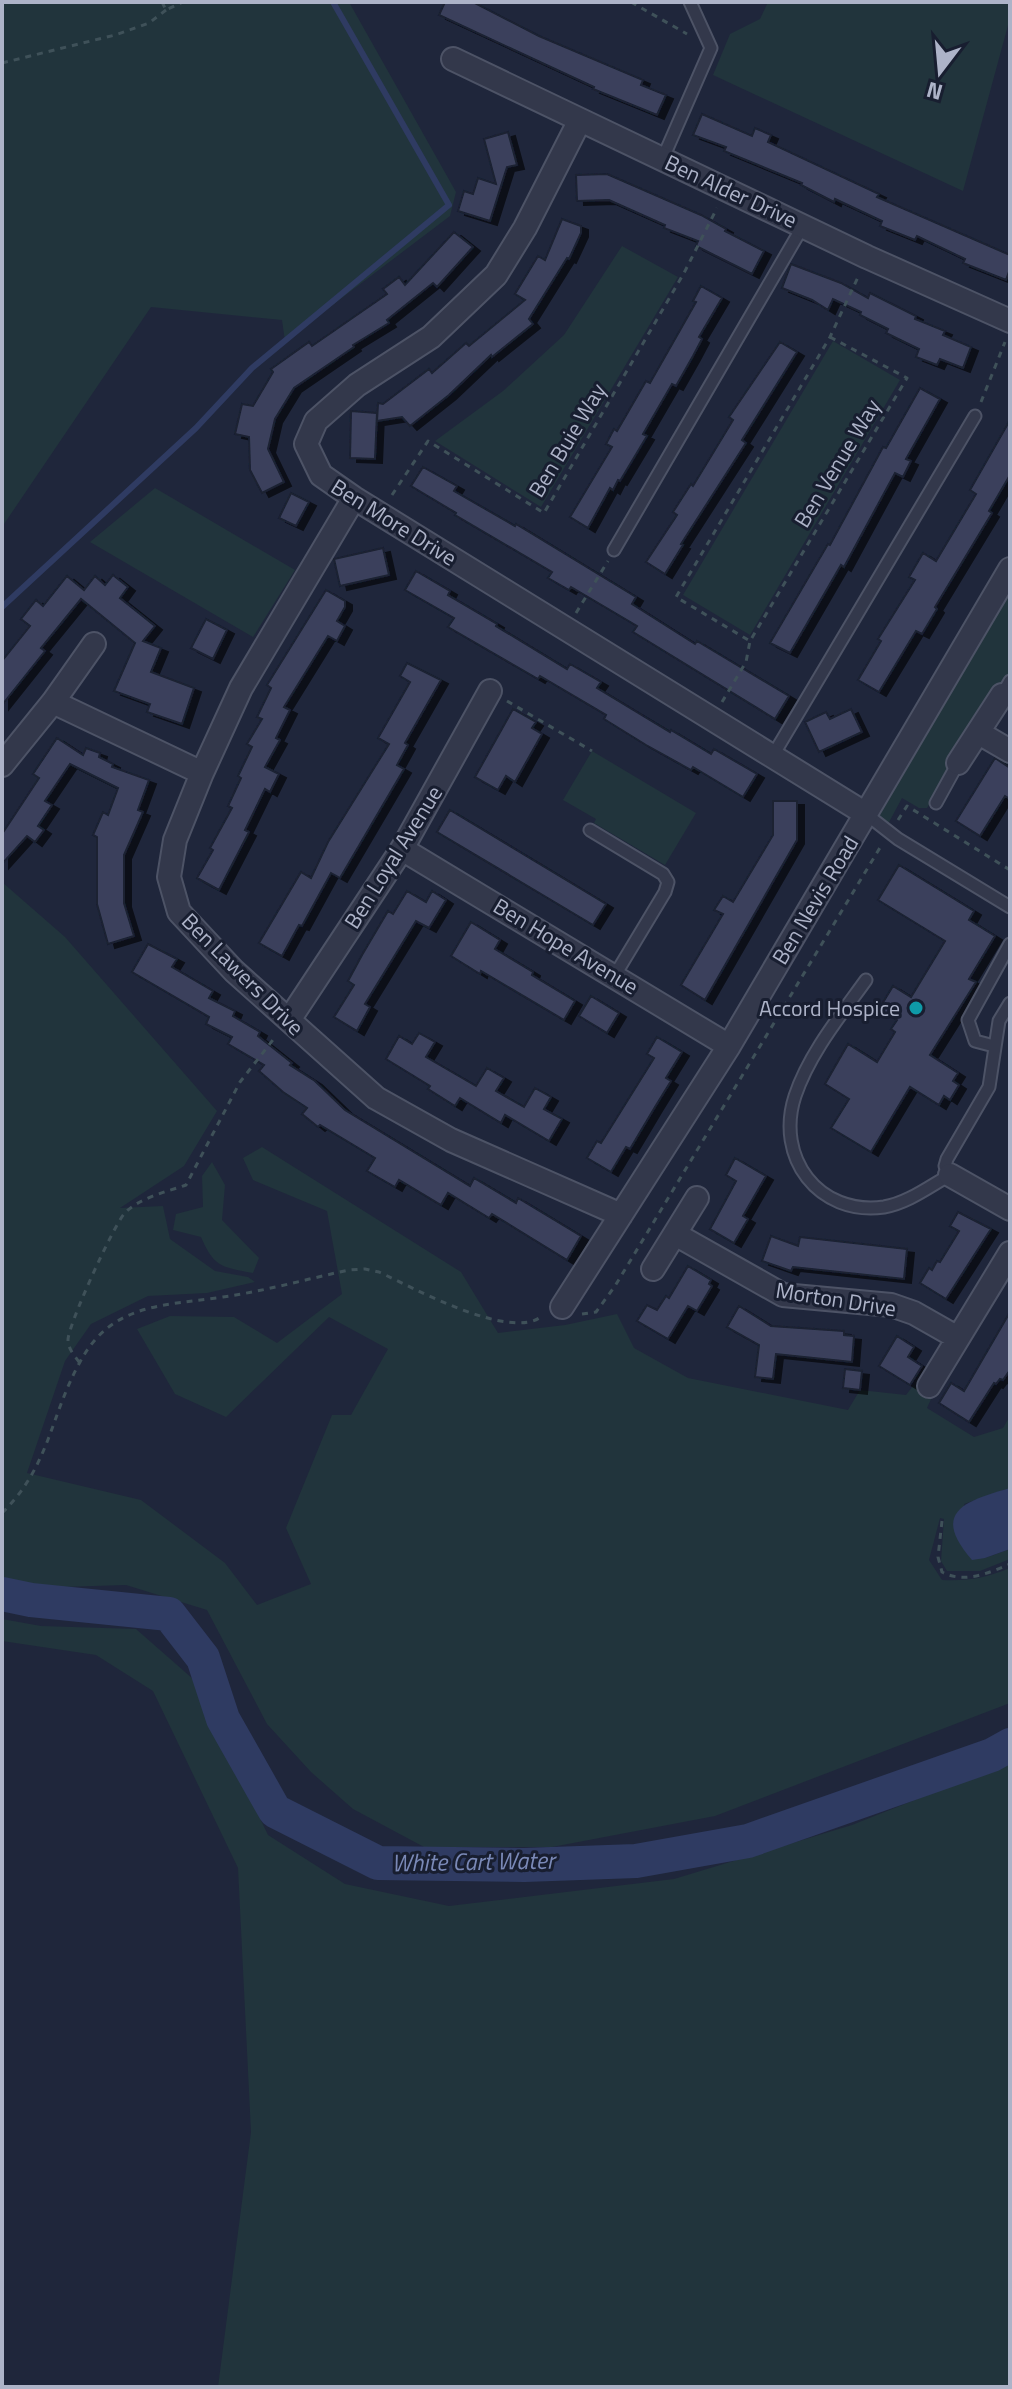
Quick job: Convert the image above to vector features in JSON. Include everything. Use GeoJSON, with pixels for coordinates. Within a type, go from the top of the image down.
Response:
{"type":"FeatureCollection","features":[{"type":"Feature","properties":{"kind":"street","name":"Ben Alder Drive"},"geometry":{"type":"LineString","coordinates":[[453,59],[867,257],[1010,321]]}},
{"type":"Feature","properties":{"kind":"street","name":"Ben More Drive"},"geometry":{"type":"LineString","coordinates":[[580,120],[525,228],[496,275],[431,337],[357,385],[316,421],[306,444],[321,475],[354,498],[866,814]]}},
{"type":"Feature","properties":{"kind":"street","name":"Ben Lawers Drive"},"geometry":{"type":"LineString","coordinates":[[354,498],[241,688],[202,773],[175,840],[169,877],[179,912],[234,971],[376,1098],[451,1140],[621,1215]]}},
{"type":"Feature","properties":{"kind":"street","name":"Ben Nevis Road"},"geometry":{"type":"LineString","coordinates":[[562,1307],[729,1046],[1010,569]]}},
{"type":"Feature","properties":{"kind":"street"},"geometry":{"type":"LineString","coordinates":[[2,765],[53,702],[94,644]]}},
{"type":"Feature","properties":{"kind":"street"},"geometry":{"type":"LineString","coordinates":[[958,763],[1006,688]]}},
{"type":"Feature","properties":{"kind":"street","name":"Ben Loyal Avenue"},"geometry":{"type":"LineString","coordinates":[[289,1020],[402,849],[490,691]]}},
{"type":"Feature","properties":{"kind":"street"},"geometry":{"type":"LineString","coordinates":[[53,702],[202,773]]}},
{"type":"Feature","properties":{"kind":"street"},"geometry":{"type":"LineString","coordinates":[[979,733],[1010,751]]}},
{"type":"Feature","properties":{"kind":"street","name":"Ben Hope Avenue"},"geometry":{"type":"LineString","coordinates":[[402,849],[729,1046]]}},
{"type":"Feature","properties":{"kind":"street"},"geometry":{"type":"LineString","coordinates":[[950,1175],[1010,1209],[1010,1224]]}},
{"type":"Feature","properties":{"kind":"street"},"geometry":{"type":"LineString","coordinates":[[653,1269],[697,1198]]}},
{"type":"Feature","properties":{"kind":"street","name":"Morton Drive"},"geometry":{"type":"LineString","coordinates":[[675,1234],[783,1295],[891,1305],[914,1313],[958,1338]]}},
{"type":"Feature","properties":{"kind":"street"},"geometry":{"type":"LineString","coordinates":[[929,1386],[1010,1253]]}},
{"type":"Feature","properties":{"kind":"lane"},"geometry":{"type":"LineString","coordinates":[[663,158],[711,48],[690,2]]}},
{"type":"Feature","properties":{"kind":"lane"},"geometry":{"type":"LineString","coordinates":[[614,550],[804,225]]}},
{"type":"Feature","properties":{"kind":"lane"},"geometry":{"type":"LineString","coordinates":[[771,758],[975,416]]}},
{"type":"Feature","properties":{"kind":"lane"},"geometry":{"type":"LineString","coordinates":[[936,803],[958,763]]}},
{"type":"Feature","properties":{"kind":"lane"},"geometry":{"type":"LineString","coordinates":[[866,814],[1010,907]]}},
{"type":"Feature","properties":{"kind":"lane"},"geometry":{"type":"LineString","coordinates":[[590,830],[663,874],[668,882],[615,975]]}},
{"type":"Feature","properties":{"kind":"lane"},"geometry":{"type":"LineString","coordinates":[[994,1046],[975,1041],[968,1020],[1010,944]]}},
{"type":"Feature","properties":{"kind":"lane"},"geometry":{"type":"LineString","coordinates":[[866,980],[808,1066],[795,1096],[789,1134],[793,1154],[813,1185],[830,1197],[861,1207],[884,1207],[905,1201],[950,1175],[945,1166],[947,1159],[989,1087],[999,1021],[1010,1003]]}},
{"type":"Feature","properties":{"kind":"path"},"geometry":{"type":"LineString","coordinates":[[162,2],[166,10]]}},
{"type":"Feature","properties":{"kind":"path"},"geometry":{"type":"LineString","coordinates":[[2,63],[115,35],[149,23],[183,2]]}},
{"type":"Feature","properties":{"kind":"path"},"geometry":{"type":"LineString","coordinates":[[631,2],[711,48]]}},
{"type":"Feature","properties":{"kind":"path","name":"Ben Buie Way"},"geometry":{"type":"LineString","coordinates":[[380,514],[428,441],[544,513],[684,273],[726,190]]}},
{"type":"Feature","properties":{"kind":"path"},"geometry":{"type":"LineString","coordinates":[[750,641],[676,597],[830,337],[867,257]]}},
{"type":"Feature","properties":{"kind":"path"},"geometry":{"type":"LineString","coordinates":[[975,416],[1010,331]]}},
{"type":"Feature","properties":{"kind":"path","name":"Ben Venue Way"},"geometry":{"type":"LineString","coordinates":[[711,720],[746,662],[750,641],[907,378],[830,337]]}},
{"type":"Feature","properties":{"kind":"path"},"geometry":{"type":"LineString","coordinates":[[566,630],[614,550]]}},
{"type":"Feature","properties":{"kind":"path"},"geometry":{"type":"LineString","coordinates":[[490,691],[592,751]]}},
{"type":"Feature","properties":{"kind":"path"},"geometry":{"type":"LineString","coordinates":[[2,1513],[38,1466],[79,1362],[110,1325],[135,1312],[159,1304],[224,1297],[365,1269],[501,1323],[537,1320],[551,1308],[562,1307],[583,1314],[596,1312],[615,1286],[907,806],[1010,870]]}},
{"type":"Feature","properties":{"kind":"path"},"geometry":{"type":"LineString","coordinates":[[79,1362],[70,1349],[68,1339],[72,1325],[124,1214],[144,1200],[186,1185],[240,1082],[289,1020]]}},
{"type":"Feature","properties":{"kind":"path"},"geometry":{"type":"LineString","coordinates":[[942,1521],[938,1557],[942,1572],[952,1577],[983,1575],[1010,1564]]}},
{"type":"Feature","properties":{"kind":"shaded area"},"geometry":{"type":"Polygon","coordinates":[[[2,2],[349,2],[456,192],[450,216],[285,341],[282,320],[151,307],[2,527],[2,2]]]}},
{"type":"Feature","properties":{"kind":"shaded area"},"geometry":{"type":"Polygon","coordinates":[[[768,2],[1010,2],[1010,18],[963,191],[713,75],[730,34],[760,19],[768,2]]]}},
{"type":"Feature","properties":{"kind":"shaded area"},"geometry":{"type":"Polygon","coordinates":[[[622,246],[678,277],[541,507],[435,441],[503,391],[564,335],[622,246]]]}},
{"type":"Feature","properties":{"kind":"shaded area"},"geometry":{"type":"Polygon","coordinates":[[[833,341],[900,380],[750,635],[683,595],[833,341]]]}},
{"type":"Feature","properties":{"kind":"shaded area"},"geometry":{"type":"Polygon","coordinates":[[[155,488],[295,570],[253,637],[90,542],[155,488]]]}},
{"type":"Feature","properties":{"kind":"shaded area"},"geometry":{"type":"Polygon","coordinates":[[[1010,584],[1010,671],[1001,686],[993,688],[949,762],[950,771],[927,808],[919,808],[902,798],[888,824],[879,815],[878,809],[1010,584]]]}},
{"type":"Feature","properties":{"kind":"shaded area"},"geometry":{"type":"Polygon","coordinates":[[[592,751],[696,813],[665,865],[594,823],[596,819],[563,800],[592,751]]]}},
{"type":"Feature","properties":{"kind":"shaded area"},"geometry":{"type":"Polygon","coordinates":[[[2,882],[65,937],[217,1111],[184,1166],[120,1208],[163,1206],[170,1239],[215,1271],[248,1277],[255,1282],[207,1293],[148,1296],[91,1324],[65,1361],[27,1473],[141,1500],[225,1563],[257,1605],[311,1584],[286,1528],[332,1415],[351,1415],[388,1349],[329,1317],[226,1417],[175,1394],[137,1329],[170,1316],[234,1317],[277,1343],[342,1294],[327,1211],[253,1180],[243,1158],[262,1147],[461,1272],[498,1333],[565,1325],[617,1314],[634,1348],[688,1378],[848,1410],[860,1390],[906,1395],[913,1386],[932,1397],[927,1408],[974,1437],[1003,1428],[1010,1416],[1010,1488],[964,1504],[985,1558],[1010,1549],[1010,1559],[980,1571],[947,1571],[941,1561],[944,1519],[940,1518],[929,1560],[942,1580],[977,1578],[1010,1568],[1010,1703],[715,1816],[552,1847],[424,1847],[353,1809],[311,1772],[267,1724],[207,1610],[126,1585],[29,1588],[2,1582],[2,882]]]}},
{"type":"Feature","properties":{"kind":"shaded area"},"geometry":{"type":"Polygon","coordinates":[[[212,1162],[225,1185],[222,1220],[259,1258],[253,1273],[220,1264],[210,1254],[201,1237],[173,1230],[176,1214],[203,1207],[202,1176],[212,1162]]]}},
{"type":"Feature","properties":{"kind":"shaded area"},"geometry":{"type":"Polygon","coordinates":[[[2,1619],[41,1626],[136,1629],[193,1679],[268,1835],[345,1884],[449,1906],[674,1879],[852,1825],[1010,1762],[1010,2387],[218,2387],[251,2132],[238,1868],[153,1691],[96,1655],[2,1641],[2,1619]]]}},
{"type":"Feature","properties":{"kind":"water"},"geometry":{"type":"Polygon","coordinates":[[[1010,1488],[1010,1549],[972,1560],[954,1530],[958,1511],[979,1498],[1010,1488]]]}},
{"type":"Feature","properties":{"kind":"building"},"geometry":{"type":"Polygon","coordinates":[[[445,2],[473,2],[539,36],[643,80],[641,85],[666,95],[657,115],[593,89],[439,15],[445,2]]]}},
{"type":"Feature","properties":{"kind":"building"},"geometry":{"type":"Polygon","coordinates":[[[702,114],[752,136],[755,128],[771,135],[768,142],[879,194],[877,197],[1010,255],[1006,280],[963,263],[965,259],[917,236],[915,240],[880,226],[882,221],[724,151],[726,147],[693,135],[702,114]]]}},
{"type":"Feature","properties":{"kind":"building"},"geometry":{"type":"Polygon","coordinates":[[[508,132],[517,165],[507,167],[490,221],[458,211],[464,191],[473,194],[478,178],[496,184],[484,139],[508,132]]]}},
{"type":"Feature","properties":{"kind":"building"},"geometry":{"type":"Polygon","coordinates":[[[607,174],[701,215],[764,251],[752,274],[696,246],[698,241],[664,228],[665,225],[609,200],[577,201],[576,175],[607,174]]]}},
{"type":"Feature","properties":{"kind":"building"},"geometry":{"type":"Polygon","coordinates":[[[562,219],[581,226],[581,233],[569,259],[529,319],[533,324],[491,355],[410,426],[402,417],[377,421],[378,403],[383,404],[429,369],[432,373],[466,343],[469,346],[525,300],[515,294],[538,256],[545,260],[562,219]]]}},
{"type":"Feature","properties":{"kind":"building"},"geometry":{"type":"Polygon","coordinates":[[[454,232],[473,247],[437,287],[433,283],[387,320],[389,323],[294,388],[275,419],[268,449],[284,482],[262,493],[250,470],[249,437],[235,434],[242,404],[253,406],[273,372],[271,369],[309,342],[312,346],[387,294],[383,289],[399,277],[405,285],[454,232]]]}},
{"type":"Feature","properties":{"kind":"building"},"geometry":{"type":"Polygon","coordinates":[[[791,264],[841,283],[868,298],[870,293],[916,316],[915,319],[945,331],[943,335],[971,347],[963,368],[940,359],[937,365],[916,357],[919,349],[886,333],[888,329],[860,315],[861,312],[833,299],[828,310],[782,288],[791,264]]]}},
{"type":"Feature","properties":{"kind":"building"},"geometry":{"type":"Polygon","coordinates":[[[701,286],[722,298],[676,386],[672,384],[643,434],[647,436],[620,481],[613,490],[610,488],[588,528],[570,517],[612,447],[606,444],[614,429],[617,431],[646,381],[650,383],[696,302],[693,301],[701,286]]]}},
{"type":"Feature","properties":{"kind":"building"},"geometry":{"type":"Polygon","coordinates":[[[780,342],[797,352],[742,440],[746,443],[665,574],[646,562],[677,515],[673,512],[691,484],[693,486],[733,420],[729,417],[780,342]]]}},
{"type":"Feature","properties":{"kind":"building"},"geometry":{"type":"Polygon","coordinates":[[[920,388],[940,399],[906,459],[911,461],[903,477],[895,473],[844,567],[841,565],[790,653],[770,643],[830,545],[883,447],[886,448],[920,388]]]}},
{"type":"Feature","properties":{"kind":"building"},"geometry":{"type":"Polygon","coordinates":[[[351,411],[377,413],[375,459],[350,458],[351,411]]]}},
{"type":"Feature","properties":{"kind":"building"},"geometry":{"type":"Polygon","coordinates":[[[1010,420],[1010,475],[989,511],[992,513],[922,634],[916,631],[879,692],[858,680],[881,641],[878,639],[915,580],[909,577],[923,553],[936,561],[976,494],[970,490],[1010,420]]]}},
{"type":"Feature","properties":{"kind":"building"},"geometry":{"type":"Polygon","coordinates":[[[423,467],[457,486],[454,491],[516,524],[636,597],[632,604],[695,644],[697,641],[789,696],[775,719],[633,632],[637,626],[571,587],[569,590],[548,578],[552,572],[411,486],[423,467]]]}},
{"type":"Feature","properties":{"kind":"building"},"geometry":{"type":"Polygon","coordinates":[[[291,493],[309,502],[296,526],[279,518],[291,493]]]}},
{"type":"Feature","properties":{"kind":"building"},"geometry":{"type":"Polygon","coordinates":[[[383,548],[389,575],[340,586],[334,559],[383,548]]]}},
{"type":"Feature","properties":{"kind":"building"},"geometry":{"type":"Polygon","coordinates":[[[416,571],[450,591],[448,595],[567,669],[570,664],[601,682],[597,688],[670,732],[711,754],[714,749],[757,774],[743,797],[693,767],[691,770],[646,745],[604,719],[606,715],[540,676],[538,679],[448,627],[454,618],[405,590],[416,571]]]}},
{"type":"Feature","properties":{"kind":"building"},"geometry":{"type":"Polygon","coordinates":[[[113,575],[128,587],[120,598],[155,626],[143,641],[161,648],[151,672],[194,688],[182,724],[147,712],[150,704],[114,691],[135,643],[81,599],[41,648],[45,651],[2,705],[2,661],[30,626],[21,619],[36,600],[43,606],[67,576],[84,590],[95,576],[105,585],[113,575]]]}},
{"type":"Feature","properties":{"kind":"building"},"geometry":{"type":"Polygon","coordinates":[[[326,590],[345,601],[337,621],[345,626],[337,641],[328,636],[284,707],[290,710],[276,738],[280,740],[265,767],[279,774],[270,792],[265,789],[245,830],[249,832],[219,890],[197,878],[232,808],[228,806],[252,747],[247,744],[262,719],[257,717],[271,688],[267,685],[326,590]]]}},
{"type":"Feature","properties":{"kind":"building"},"geometry":{"type":"Polygon","coordinates":[[[206,619],[227,630],[213,659],[191,648],[206,619]]]}},
{"type":"Feature","properties":{"kind":"building"},"geometry":{"type":"Polygon","coordinates":[[[407,663],[441,680],[405,743],[408,745],[397,765],[404,769],[340,878],[331,873],[282,956],[259,943],[301,872],[311,878],[328,842],[389,744],[378,738],[410,682],[400,676],[407,663]]]}},
{"type":"Feature","properties":{"kind":"building"},"geometry":{"type":"Polygon","coordinates":[[[513,709],[536,722],[532,728],[542,734],[515,782],[506,776],[498,790],[475,777],[513,709]]]}},
{"type":"Feature","properties":{"kind":"building"},"geometry":{"type":"Polygon","coordinates":[[[851,709],[862,732],[819,752],[805,722],[826,712],[830,719],[851,709]]]}},
{"type":"Feature","properties":{"kind":"building"},"geometry":{"type":"Polygon","coordinates":[[[57,738],[83,755],[86,748],[100,753],[99,757],[113,764],[112,767],[149,780],[138,810],[143,812],[124,855],[124,903],[134,936],[108,944],[97,904],[97,837],[93,835],[103,812],[108,815],[118,788],[70,764],[45,801],[52,805],[38,826],[44,830],[35,842],[27,836],[2,864],[2,834],[39,778],[33,774],[57,738]]]}},
{"type":"Feature","properties":{"kind":"building"},"geometry":{"type":"Polygon","coordinates":[[[995,758],[1010,768],[1010,799],[1005,796],[980,836],[956,821],[995,758]]]}},
{"type":"Feature","properties":{"kind":"building"},"geometry":{"type":"Polygon","coordinates":[[[773,801],[797,801],[797,840],[705,1000],[681,985],[723,914],[714,910],[723,896],[733,902],[773,835],[773,801]]]}},
{"type":"Feature","properties":{"kind":"building"},"geometry":{"type":"Polygon","coordinates":[[[450,810],[606,904],[593,925],[437,832],[450,810]]]}},
{"type":"Feature","properties":{"kind":"building","name":"Accord Hospice"},"geometry":{"type":"Polygon","coordinates":[[[899,865],[974,911],[969,920],[995,936],[969,979],[976,982],[930,1055],[958,1073],[953,1081],[959,1085],[950,1100],[944,1096],[939,1105],[910,1087],[871,1152],[831,1128],[849,1099],[825,1084],[848,1044],[877,1062],[895,1032],[891,1029],[897,1020],[879,1009],[893,986],[911,997],[945,941],[878,900],[899,865]]]}},
{"type":"Feature","properties":{"kind":"building"},"geometry":{"type":"Polygon","coordinates":[[[407,891],[426,902],[432,891],[446,900],[429,928],[416,921],[365,1004],[370,1007],[357,1031],[334,1017],[354,985],[348,981],[362,955],[388,911],[393,914],[407,891]]]}},
{"type":"Feature","properties":{"kind":"building"},"geometry":{"type":"Polygon","coordinates":[[[471,922],[500,940],[495,949],[575,1001],[564,1020],[451,956],[471,922]]]}},
{"type":"Feature","properties":{"kind":"building"},"geometry":{"type":"Polygon","coordinates":[[[148,944],[177,959],[172,967],[213,991],[209,998],[235,1011],[233,1016],[260,1032],[258,1036],[292,1063],[290,1065],[315,1081],[345,1110],[470,1186],[474,1178],[516,1203],[518,1198],[581,1236],[567,1260],[492,1214],[489,1218],[448,1193],[441,1205],[399,1180],[395,1187],[367,1171],[375,1158],[320,1125],[318,1127],[302,1114],[307,1108],[259,1071],[264,1065],[228,1044],[232,1037],[206,1024],[209,1017],[132,972],[148,944]]]}},
{"type":"Feature","properties":{"kind":"building"},"geometry":{"type":"Polygon","coordinates":[[[591,996],[619,1013],[607,1033],[579,1016],[591,996]]]}},
{"type":"Feature","properties":{"kind":"building"},"geometry":{"type":"Polygon","coordinates":[[[419,1033],[435,1042],[426,1057],[476,1086],[487,1068],[504,1078],[496,1091],[524,1107],[535,1088],[551,1097],[544,1109],[562,1119],[549,1141],[505,1115],[501,1123],[460,1098],[455,1106],[428,1089],[430,1086],[386,1059],[399,1036],[412,1044],[419,1033]]]}},
{"type":"Feature","properties":{"kind":"building"},"geometry":{"type":"Polygon","coordinates":[[[657,1037],[682,1052],[666,1078],[671,1081],[630,1149],[626,1147],[611,1172],[587,1158],[597,1141],[601,1143],[654,1058],[647,1054],[657,1037]]]}},
{"type":"Feature","properties":{"kind":"building"},"geometry":{"type":"Polygon","coordinates":[[[735,1158],[766,1176],[743,1216],[748,1219],[734,1243],[710,1229],[736,1181],[726,1175],[735,1158]]]}},
{"type":"Feature","properties":{"kind":"building"},"geometry":{"type":"Polygon","coordinates":[[[958,1212],[991,1229],[946,1299],[920,1283],[929,1268],[932,1270],[937,1261],[940,1262],[959,1231],[950,1226],[958,1212]]]}},
{"type":"Feature","properties":{"kind":"building"},"geometry":{"type":"Polygon","coordinates":[[[771,1236],[798,1246],[800,1237],[907,1249],[904,1279],[793,1267],[791,1271],[762,1261],[771,1236]]]}},
{"type":"Feature","properties":{"kind":"building"},"geometry":{"type":"Polygon","coordinates":[[[688,1266],[711,1280],[709,1284],[712,1286],[697,1311],[688,1306],[668,1339],[637,1321],[647,1305],[657,1310],[666,1296],[669,1298],[688,1266]]]}},
{"type":"Feature","properties":{"kind":"building"},"geometry":{"type":"Polygon","coordinates":[[[739,1306],[771,1326],[844,1331],[844,1335],[854,1336],[852,1362],[776,1354],[773,1379],[755,1377],[759,1345],[727,1327],[739,1306]]]}},
{"type":"Feature","properties":{"kind":"building"},"geometry":{"type":"Polygon","coordinates":[[[1010,1312],[1010,1370],[1003,1380],[994,1383],[969,1422],[939,1403],[951,1383],[964,1391],[1010,1312]]]}},
{"type":"Feature","properties":{"kind":"building"},"geometry":{"type":"Polygon","coordinates":[[[897,1336],[914,1347],[908,1357],[922,1366],[910,1385],[879,1366],[897,1336]]]}},
{"type":"Feature","properties":{"kind":"building"},"geometry":{"type":"Polygon","coordinates":[[[845,1369],[862,1371],[860,1390],[843,1388],[845,1369]]]}},
{"type":"Feature","properties":{"kind":"waterway"},"geometry":{"type":"LineString","coordinates":[[2,607],[196,428],[252,368],[449,205],[333,2]]}},
{"type":"Feature","properties":{"kind":"waterway","name":"White Cart Water"},"geometry":{"type":"LineString","coordinates":[[2,1594],[31,1600],[169,1614],[203,1658],[223,1719],[275,1811],[378,1863],[524,1865],[636,1861],[748,1841],[992,1755],[1010,1745]]}},
{"type":"Feature","properties":{"kind":"place","name":"Accord Hospice"},"geometry":{"type":"Point","coordinates":[916,1008]}}]}
